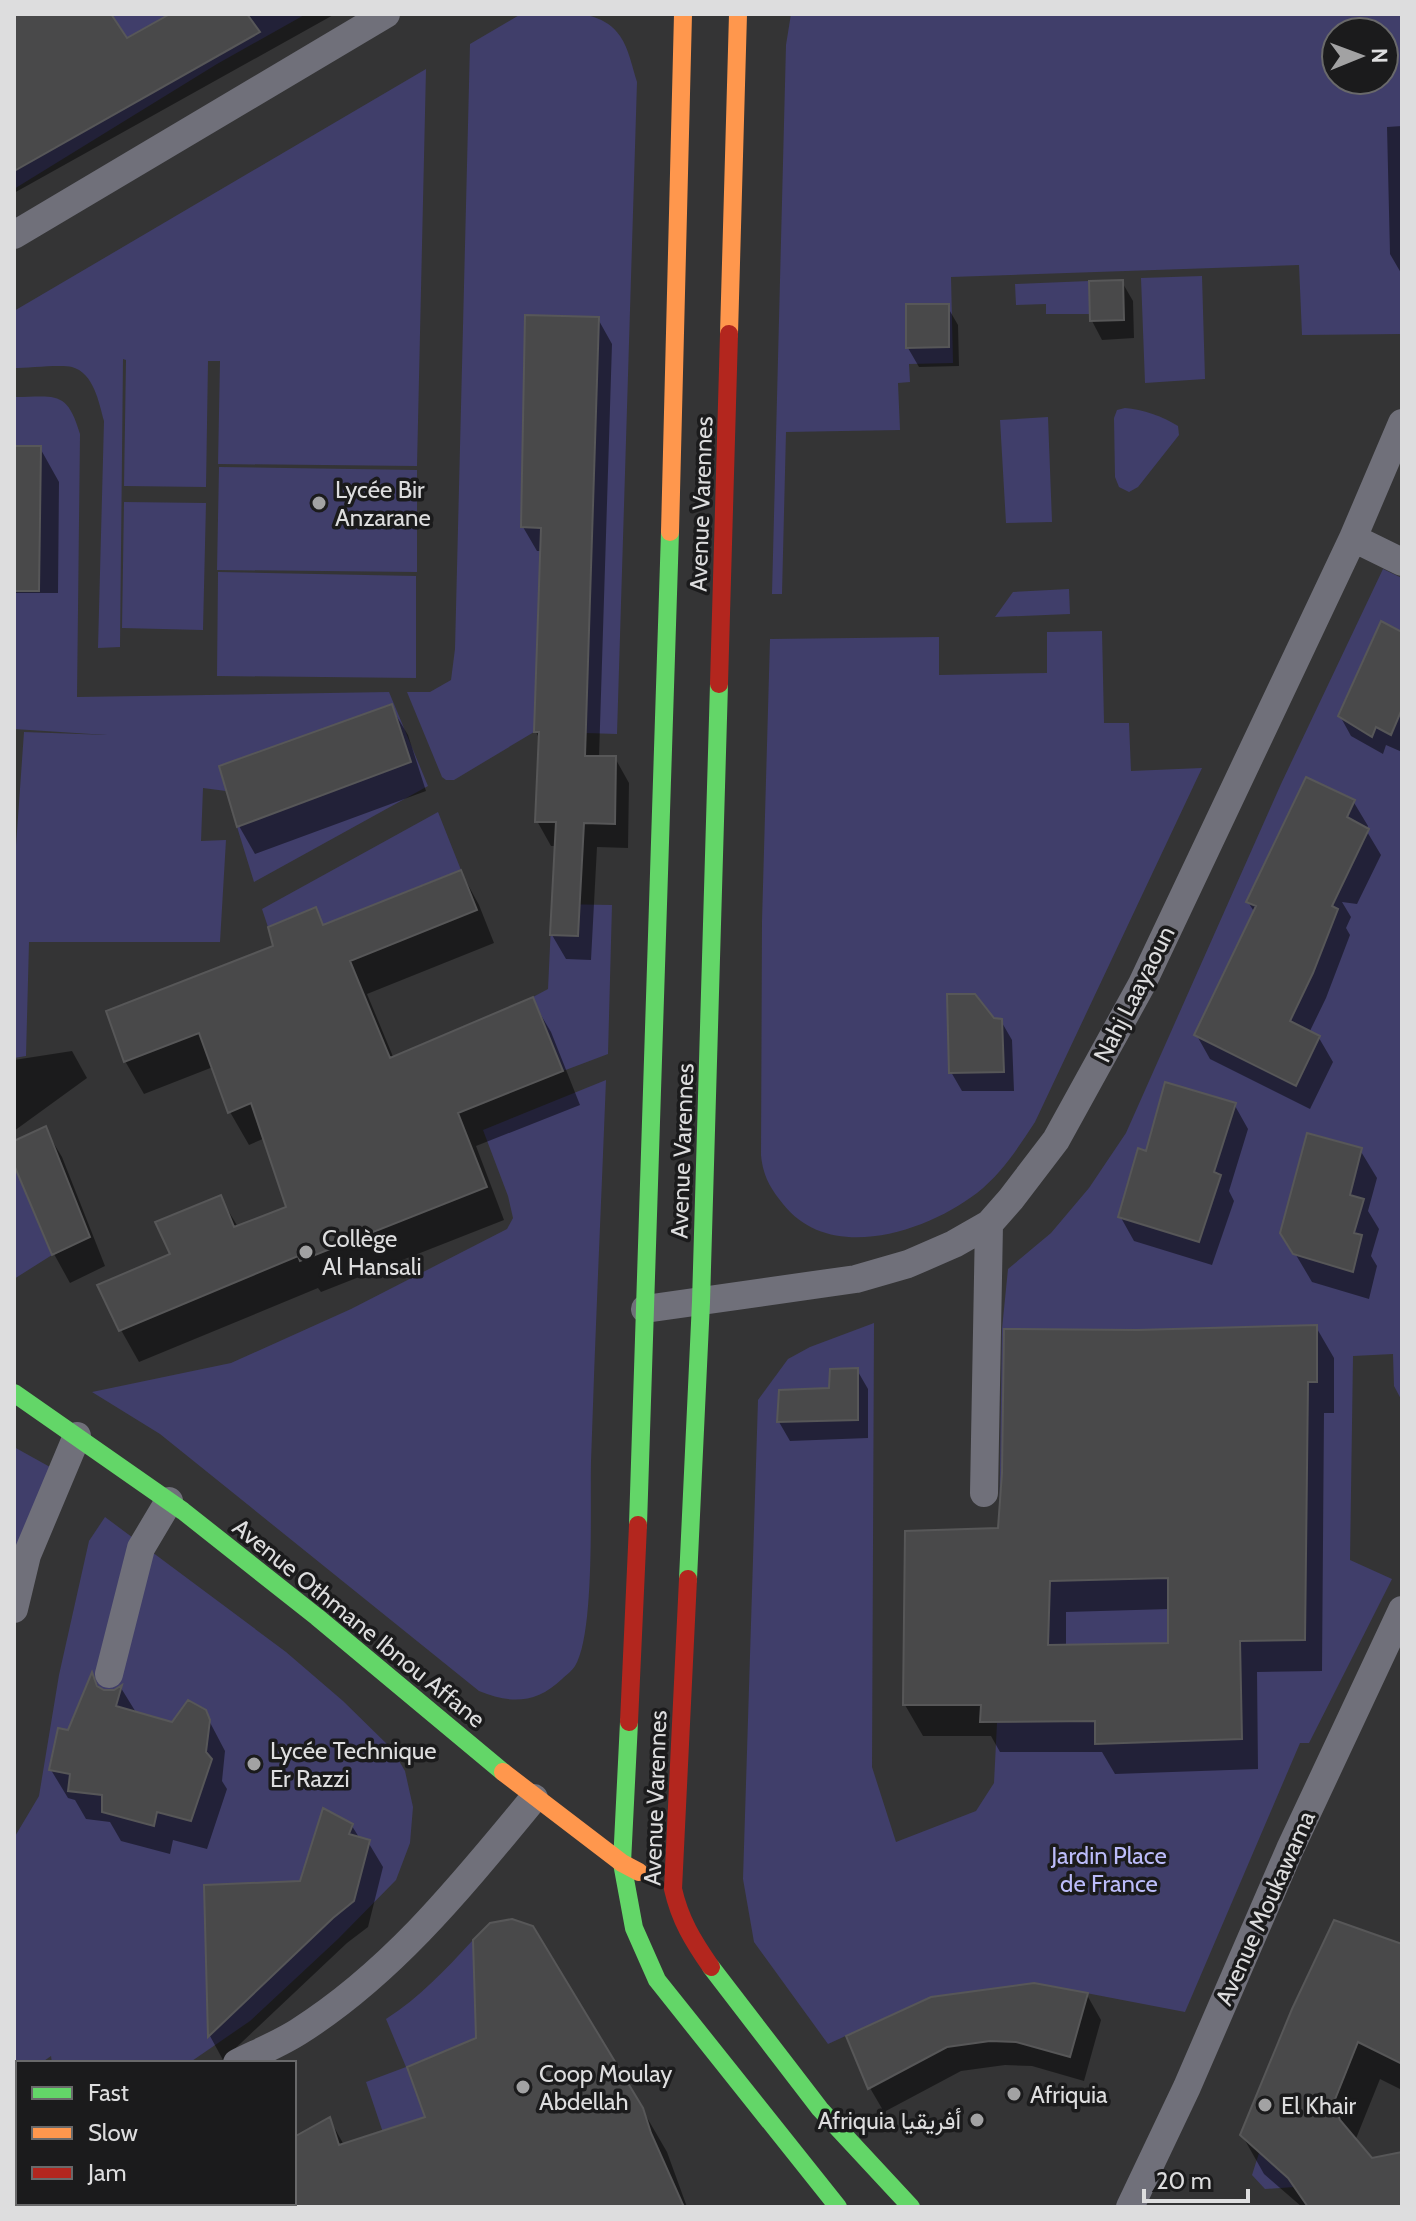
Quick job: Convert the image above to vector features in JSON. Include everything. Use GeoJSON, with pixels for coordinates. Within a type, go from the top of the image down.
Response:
{"type":"FeatureCollection","features":[{"type":"Feature","properties":{"kind":"main road","name":"Avenue Varennes"},"geometry":{"type":"LineString","coordinates":[[683,14],[678,744],[645,1309],[642,1447],[622,1863],[634,1928],[657,1980],[838,2207]]}},
{"type":"Feature","properties":{"kind":"main road","name":"Avenue Varennes"},"geometry":{"type":"LineString","coordinates":[[738,14],[719,469],[718,744],[701,1302],[673,1889],[678,1912],[688,1934],[782,2066],[868,2165],[911,2207]]}},
{"type":"Feature","properties":{"kind":"main road"},"geometry":{"type":"LineString","coordinates":[[678,744],[718,744]]}},
{"type":"Feature","properties":{"kind":"main road","name":"Avenue Othmane Ibnou Affane"},"geometry":{"type":"LineString","coordinates":[[14,1393],[169,1501],[317,1617],[534,1798],[622,1863],[673,1889]]}},
{"type":"Feature","properties":{"kind":"street"},"geometry":{"type":"LineString","coordinates":[[14,235],[386,14]]}},
{"type":"Feature","properties":{"kind":"street","name":"Nahj Laayaoun"},"geometry":{"type":"LineString","coordinates":[[645,1309],[856,1279],[908,1264],[954,1244],[989,1224],[1011,1199],[1056,1140],[1142,984],[1353,538],[1402,423]]}},
{"type":"Feature","properties":{"kind":"street"},"geometry":{"type":"LineString","coordinates":[[1353,538],[1402,562]]}},
{"type":"Feature","properties":{"kind":"street"},"geometry":{"type":"LineString","coordinates":[[984,1493],[989,1224]]}},
{"type":"Feature","properties":{"kind":"street"},"geometry":{"type":"LineString","coordinates":[[14,1609],[27,1555],[77,1436]]}},
{"type":"Feature","properties":{"kind":"street"},"geometry":{"type":"LineString","coordinates":[[109,1674],[141,1548],[169,1501]]}},
{"type":"Feature","properties":{"kind":"street","name":"Avenue Moukawama"},"geometry":{"type":"LineString","coordinates":[[1130,2207],[1187,2087],[1290,1849],[1402,1610]]}},
{"type":"Feature","properties":{"kind":"street"},"geometry":{"type":"LineString","coordinates":[[241,2061],[297,2033],[344,1999],[392,1957],[448,1902],[534,1798]]}},
{"type":"Feature","properties":{"kind":"green space"},"geometry":{"type":"Polygon","coordinates":[[[575,13],[600,19],[611,26],[623,41],[637,82],[617,734],[586,733],[591,580],[540,577],[534,732],[454,780],[446,780],[442,777],[407,692],[430,692],[451,680],[455,649],[470,44],[521,14],[575,13]]]}},
{"type":"Feature","properties":{"kind":"green space"},"geometry":{"type":"Polygon","coordinates":[[[14,14],[306,14],[217,64],[14,189],[14,14]]]}},
{"type":"Feature","properties":{"kind":"green space"},"geometry":{"type":"Polygon","coordinates":[[[791,14],[1402,14],[1401,334],[1302,335],[1299,265],[951,277],[953,363],[909,364],[910,382],[898,383],[900,430],[786,432],[782,594],[772,594],[786,45],[791,14]]]}},
{"type":"Feature","properties":{"kind":"green space"},"geometry":{"type":"Polygon","coordinates":[[[426,69],[417,466],[218,464],[220,361],[208,361],[206,487],[124,486],[126,360],[123,359],[120,647],[98,648],[104,421],[94,390],[86,375],[79,370],[61,366],[14,368],[14,311],[426,69]]]}},
{"type":"Feature","properties":{"kind":"green space"},"geometry":{"type":"Polygon","coordinates":[[[1202,276],[1205,379],[1145,383],[1141,278],[1202,276]]]}},
{"type":"Feature","properties":{"kind":"green space"},"geometry":{"type":"Polygon","coordinates":[[[1089,281],[1089,314],[1046,314],[1046,304],[1016,305],[1015,284],[1089,281]]]}},
{"type":"Feature","properties":{"kind":"green space"},"geometry":{"type":"Polygon","coordinates":[[[14,397],[58,399],[70,409],[80,434],[77,697],[389,692],[428,786],[254,882],[226,791],[203,788],[201,841],[226,840],[220,942],[29,942],[26,1056],[14,1058],[14,874],[24,732],[107,735],[14,729],[14,397]]]}},
{"type":"Feature","properties":{"kind":"green space"},"geometry":{"type":"Polygon","coordinates":[[[1125,408],[1146,412],[1178,426],[1179,435],[1138,487],[1129,492],[1119,487],[1115,477],[1114,418],[1117,410],[1125,408]]]}},
{"type":"Feature","properties":{"kind":"green space"},"geometry":{"type":"Polygon","coordinates":[[[1048,417],[1052,522],[1006,523],[1000,420],[1048,417]]]}},
{"type":"Feature","properties":{"kind":"green space"},"geometry":{"type":"Polygon","coordinates":[[[219,467],[417,470],[417,572],[217,570],[219,467]]]}},
{"type":"Feature","properties":{"kind":"green space"},"geometry":{"type":"Polygon","coordinates":[[[124,502],[206,503],[203,630],[122,628],[124,502]]]}},
{"type":"Feature","properties":{"kind":"green space","name":"Jardin Place de France"},"geometry":{"type":"Polygon","coordinates":[[[1383,569],[1402,578],[1402,1401],[1394,1386],[1393,1354],[1353,1356],[1350,1560],[1392,1579],[1309,1743],[1300,1743],[1185,2012],[1034,1983],[931,1997],[828,2044],[754,1942],[743,1879],[758,1400],[788,1359],[810,1347],[874,1323],[872,1767],[896,1842],[976,1811],[994,1783],[997,1723],[980,1722],[982,1618],[998,1617],[1002,1329],[1008,1269],[1051,1233],[1089,1188],[1126,1133],[1281,784],[1383,569]]]}},
{"type":"Feature","properties":{"kind":"green space"},"geometry":{"type":"Polygon","coordinates":[[[218,572],[416,576],[416,678],[217,676],[218,572]]]}},
{"type":"Feature","properties":{"kind":"green space"},"geometry":{"type":"Polygon","coordinates":[[[1069,589],[1070,614],[995,617],[1013,592],[1069,589]]]}},
{"type":"Feature","properties":{"kind":"green space"},"geometry":{"type":"Polygon","coordinates":[[[1102,631],[1104,723],[1129,723],[1131,771],[1202,768],[1035,1122],[1009,1160],[986,1185],[932,1220],[878,1236],[852,1237],[826,1233],[803,1222],[783,1204],[771,1187],[761,1155],[762,921],[770,639],[939,637],[939,675],[1047,673],[1047,632],[1102,631]]]}},
{"type":"Feature","properties":{"kind":"green space"},"geometry":{"type":"Polygon","coordinates":[[[438,812],[461,870],[323,925],[316,907],[268,927],[262,909],[438,812]]]}},
{"type":"Feature","properties":{"kind":"green space"},"geometry":{"type":"Polygon","coordinates":[[[552,904],[612,905],[608,1054],[563,1071],[533,997],[548,989],[552,904]]]}},
{"type":"Feature","properties":{"kind":"green space"},"geometry":{"type":"Polygon","coordinates":[[[606,1080],[586,1627],[581,1650],[571,1671],[542,1693],[512,1700],[479,1691],[160,1434],[92,1392],[231,1363],[351,1309],[507,1229],[513,1218],[508,1196],[483,1130],[606,1080]]]}},
{"type":"Feature","properties":{"kind":"green space"},"geometry":{"type":"Polygon","coordinates":[[[14,1165],[52,1255],[14,1279],[14,1165]]]}},
{"type":"Feature","properties":{"kind":"green space"},"geometry":{"type":"Polygon","coordinates":[[[14,1447],[50,1467],[14,1558],[14,1447]]]}},
{"type":"Feature","properties":{"kind":"green space","name":"Lycée Technique Er Razzi"},"geometry":{"type":"Polygon","coordinates":[[[105,1517],[286,1652],[343,1701],[392,1749],[405,1771],[413,1807],[410,1843],[396,1880],[338,1939],[250,2021],[192,2061],[52,2061],[51,2056],[44,2061],[16,2061],[14,2082],[14,1838],[39,1796],[59,1675],[89,1541],[105,1517]]]}},
{"type":"Feature","properties":{"kind":"green space"},"geometry":{"type":"Polygon","coordinates":[[[473,1940],[476,2038],[407,2067],[457,2206],[408,2207],[366,2082],[406,2067],[386,2019],[421,1992],[473,1940]]]}},
{"type":"Feature","properties":{"kind":"green space"},"geometry":{"type":"Polygon","coordinates":[[[1259,2153],[1294,2187],[1265,2189],[1252,2175],[1259,2153]]]}},
{"type":"Feature","properties":{"kind":"building"},"geometry":{"type":"Polygon","coordinates":[[[14,14],[111,14],[127,38],[170,14],[247,14],[260,32],[14,171],[14,14]]]}},
{"type":"Feature","properties":{"kind":"building"},"geometry":{"type":"Polygon","coordinates":[[[1123,280],[1124,320],[1090,321],[1089,281],[1123,280]]]}},
{"type":"Feature","properties":{"kind":"building"},"geometry":{"type":"Polygon","coordinates":[[[906,304],[949,304],[949,347],[906,348],[906,304]]]}},
{"type":"Feature","properties":{"kind":"building"},"geometry":{"type":"Polygon","coordinates":[[[525,315],[599,317],[585,756],[616,756],[615,824],[584,823],[578,936],[550,935],[556,822],[535,822],[539,732],[534,732],[541,528],[521,527],[525,315]]]}},
{"type":"Feature","properties":{"kind":"building"},"geometry":{"type":"Polygon","coordinates":[[[14,446],[41,446],[39,591],[14,591],[14,446]]]}},
{"type":"Feature","properties":{"kind":"building"},"geometry":{"type":"Polygon","coordinates":[[[1381,621],[1402,632],[1402,709],[1391,735],[1376,727],[1372,737],[1338,716],[1381,621]]]}},
{"type":"Feature","properties":{"kind":"building"},"geometry":{"type":"Polygon","coordinates":[[[392,704],[411,762],[237,827],[219,766],[392,704]]]}},
{"type":"Feature","properties":{"kind":"building"},"geometry":{"type":"Polygon","coordinates":[[[1306,777],[1355,800],[1347,817],[1369,829],[1332,906],[1338,909],[1290,1021],[1320,1036],[1296,1086],[1194,1035],[1256,906],[1246,902],[1306,777]]]}},
{"type":"Feature","properties":{"kind":"building"},"geometry":{"type":"Polygon","coordinates":[[[461,870],[477,910],[350,961],[390,1058],[533,997],[563,1071],[458,1113],[487,1187],[300,1261],[298,1256],[119,1331],[97,1285],[170,1254],[155,1222],[221,1195],[234,1227],[286,1207],[251,1103],[228,1113],[199,1033],[124,1062],[106,1011],[273,946],[268,927],[316,907],[323,925],[461,870]]]}},
{"type":"Feature","properties":{"kind":"building"},"geometry":{"type":"Polygon","coordinates":[[[947,994],[975,994],[994,1018],[1002,1019],[1004,1072],[949,1073],[947,994]]]}},
{"type":"Feature","properties":{"kind":"building"},"geometry":{"type":"Polygon","coordinates":[[[1165,1082],[1236,1103],[1214,1172],[1221,1175],[1199,1242],[1118,1217],[1138,1148],[1146,1151],[1165,1082]]]}},
{"type":"Feature","properties":{"kind":"building"},"geometry":{"type":"Polygon","coordinates":[[[46,1126],[90,1237],[52,1255],[14,1165],[14,1141],[46,1126]]]}},
{"type":"Feature","properties":{"kind":"building"},"geometry":{"type":"Polygon","coordinates":[[[1307,1133],[1362,1148],[1350,1195],[1364,1199],[1354,1233],[1362,1235],[1353,1272],[1293,1254],[1280,1233],[1307,1133]]]}},
{"type":"Feature","properties":{"kind":"building"},"geometry":{"type":"Polygon","coordinates":[[[1317,1325],[1317,1382],[1308,1382],[1305,1640],[1240,1641],[1242,1739],[1095,1744],[1095,1721],[980,1722],[981,1705],[903,1705],[905,1531],[998,1528],[1004,1329],[1137,1330],[1317,1325]],[[1168,1578],[1050,1581],[1048,1645],[1168,1643],[1168,1578]]]}},
{"type":"Feature","properties":{"kind":"building"},"geometry":{"type":"Polygon","coordinates":[[[858,1368],[858,1420],[777,1422],[779,1390],[829,1388],[830,1369],[858,1368]]]}},
{"type":"Feature","properties":{"kind":"building"},"geometry":{"type":"Polygon","coordinates":[[[92,1672],[97,1686],[104,1690],[114,1690],[122,1685],[116,1706],[172,1722],[188,1700],[206,1710],[210,1720],[206,1752],[212,1759],[191,1821],[157,1812],[154,1826],[102,1812],[102,1795],[68,1791],[70,1774],[49,1770],[58,1728],[68,1730],[92,1672]]]}},
{"type":"Feature","properties":{"kind":"building"},"geometry":{"type":"Polygon","coordinates":[[[323,1808],[353,1824],[349,1834],[370,1840],[354,1901],[208,2037],[204,1885],[300,1881],[323,1808]]]}},
{"type":"Feature","properties":{"kind":"building"},"geometry":{"type":"Polygon","coordinates":[[[512,1919],[533,1926],[643,2108],[684,2207],[294,2207],[296,2136],[330,2117],[339,2145],[425,2117],[407,2067],[476,2038],[473,1940],[490,1923],[512,1919]]]}},
{"type":"Feature","properties":{"kind":"building"},"geometry":{"type":"Polygon","coordinates":[[[1334,1920],[1402,1944],[1402,2064],[1358,2042],[1334,2102],[1340,2120],[1372,2158],[1402,2152],[1402,2207],[1308,2207],[1288,2178],[1240,2135],[1292,2009],[1334,1920]]]}},
{"type":"Feature","properties":{"kind":"building"},"geometry":{"type":"Polygon","coordinates":[[[1034,1983],[1088,1993],[1070,2057],[1016,2042],[990,2041],[947,2047],[868,2089],[846,2036],[931,1997],[1034,1983]]]}},
{"type":"Feature","properties":{"kind":"traffic: fast"},"geometry":{"type":"LineString","coordinates":[[638,1525],[670,532]]}},
{"type":"Feature","properties":{"kind":"traffic: fast"},"geometry":{"type":"LineString","coordinates":[[688,1579],[701,1302],[719,684]]}},
{"type":"Feature","properties":{"kind":"traffic: fast"},"geometry":{"type":"LineString","coordinates":[[14,1393],[183,1511],[317,1617],[503,1772]]}},
{"type":"Feature","properties":{"kind":"traffic: fast"},"geometry":{"type":"LineString","coordinates":[[629,1722],[622,1863],[634,1928],[657,1980],[838,2207]]}},
{"type":"Feature","properties":{"kind":"traffic: fast"},"geometry":{"type":"LineString","coordinates":[[711,1967],[820,2109],[911,2207]]}},
{"type":"Feature","properties":{"kind":"traffic: slow"},"geometry":{"type":"LineString","coordinates":[[670,532],[683,14]]}},
{"type":"Feature","properties":{"kind":"traffic: slow"},"geometry":{"type":"LineString","coordinates":[[729,334],[738,14]]}},
{"type":"Feature","properties":{"kind":"traffic: slow"},"geometry":{"type":"LineString","coordinates":[[503,1772],[622,1863],[639,1872]]}},
{"type":"Feature","properties":{"kind":"traffic: jam"},"geometry":{"type":"LineString","coordinates":[[719,684],[729,334]]}},
{"type":"Feature","properties":{"kind":"traffic: jam"},"geometry":{"type":"LineString","coordinates":[[629,1722],[638,1525]]}},
{"type":"Feature","properties":{"kind":"traffic: jam"},"geometry":{"type":"LineString","coordinates":[[688,1579],[673,1889],[688,1930],[711,1967]]}},
{"type":"Feature","properties":{"kind":"place","name":"Lycée Bir Anzarane"},"geometry":{"type":"Point","coordinates":[319,503]}},
{"type":"Feature","properties":{"kind":"place","name":"Collège Al Hansali"},"geometry":{"type":"Point","coordinates":[306,1252]}},
{"type":"Feature","properties":{"kind":"place","name":"Lycée Technique Er Razzi"},"geometry":{"type":"Point","coordinates":[254,1764]}},
{"type":"Feature","properties":{"kind":"place","name":"Coop Moulay Abdellah"},"geometry":{"type":"Point","coordinates":[523,2087]}},
{"type":"Feature","properties":{"kind":"place","name":"Afriquia"},"geometry":{"type":"Point","coordinates":[1014,2094]}},
{"type":"Feature","properties":{"kind":"place","name":"El Khair"},"geometry":{"type":"Point","coordinates":[1265,2105]}},
{"type":"Feature","properties":{"kind":"place","name":"Afriquia أفريقيا"},"geometry":{"type":"Point","coordinates":[977,2120]}}]}
